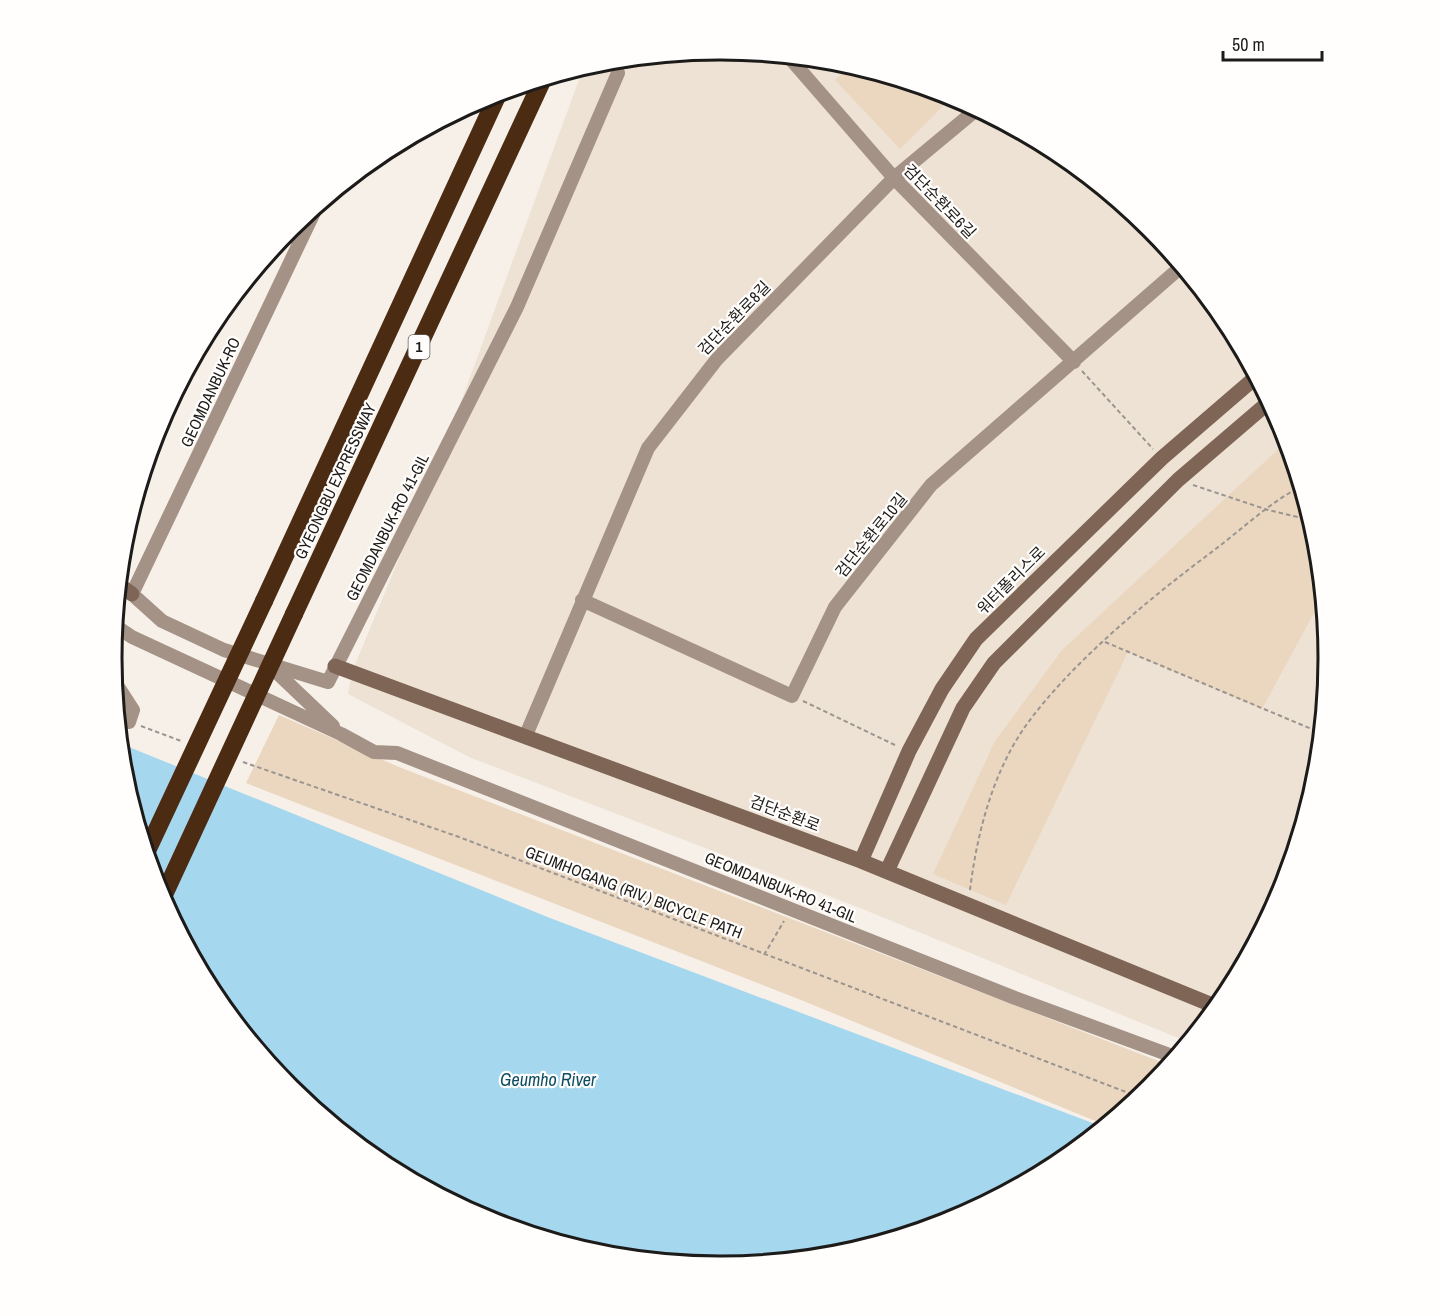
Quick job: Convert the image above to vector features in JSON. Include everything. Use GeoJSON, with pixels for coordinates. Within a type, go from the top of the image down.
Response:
{"type":"FeatureCollection","features":[{"type":"Feature","properties":{"kind":"highway","name":"GYEONGBU EXPRESSWAY"},"geometry":{"type":"LineString","coordinates":[[167,888],[539,88]]}},
{"type":"Feature","properties":{"kind":"highway","name":"GYEONGBU EXPRESSWAY"},"geometry":{"type":"LineString","coordinates":[[151,842],[493,105]]}},
{"type":"Feature","properties":{"kind":"main road","name":"워터폴리스로"},"geometry":{"type":"LineString","coordinates":[[861,861],[909,751],[942,689],[976,639],[1162,458],[1250,382]]}},
{"type":"Feature","properties":{"kind":"main road"},"geometry":{"type":"LineString","coordinates":[[887,872],[963,708],[994,663],[1178,480],[1262,408]]}},
{"type":"Feature","properties":{"kind":"main road"},"geometry":{"type":"LineString","coordinates":[[126,590],[132,594]]}},
{"type":"Feature","properties":{"kind":"main road","name":"검단순환로"},"geometry":{"type":"LineString","coordinates":[[335,666],[861,861],[1208,1003]]}},
{"type":"Feature","properties":{"kind":"street","name":"검단순환로6길"},"geometry":{"type":"LineString","coordinates":[[796,65],[894,178],[1074,362]]}},
{"type":"Feature","properties":{"kind":"street","name":"GEOMDANBUK-RO 41-GIL"},"geometry":{"type":"LineString","coordinates":[[335,666],[517,307],[618,73]]}},
{"type":"Feature","properties":{"kind":"street","name":"검단순환로8길"},"geometry":{"type":"LineString","coordinates":[[526,735],[648,448],[717,358],[894,178],[969,115]]}},
{"type":"Feature","properties":{"kind":"street","name":"GEOMDANBUK-RO"},"geometry":{"type":"LineString","coordinates":[[132,594],[295,238]]}},
{"type":"Feature","properties":{"kind":"street","name":"검단순환로10길"},"geometry":{"type":"LineString","coordinates":[[792,696],[835,607],[931,485],[1176,272]]}},
{"type":"Feature","properties":{"kind":"street"},"geometry":{"type":"LineString","coordinates":[[132,594],[162,621],[224,650],[328,682],[335,666]]}},
{"type":"Feature","properties":{"kind":"street"},"geometry":{"type":"LineString","coordinates":[[582,600],[792,696]]}},
{"type":"Feature","properties":{"kind":"street"},"geometry":{"type":"LineString","coordinates":[[123,631],[341,734]]}},
{"type":"Feature","properties":{"kind":"street"},"geometry":{"type":"LineString","coordinates":[[267,663],[341,734]]}},
{"type":"Feature","properties":{"kind":"street"},"geometry":{"type":"LineString","coordinates":[[123,694],[133,710],[129,722]]}},
{"type":"Feature","properties":{"kind":"street","name":"GEOMDANBUK-RO 41-GIL"},"geometry":{"type":"LineString","coordinates":[[341,734],[374,752],[397,753],[1166,1055]]}},
{"type":"Feature","properties":{"kind":"path"},"geometry":{"type":"LineString","coordinates":[[1074,362],[1162,458]]}},
{"type":"Feature","properties":{"kind":"path"},"geometry":{"type":"LineString","coordinates":[[1178,480],[1268,510],[1300,518]]}},
{"type":"Feature","properties":{"kind":"path"},"geometry":{"type":"LineString","coordinates":[[969,906],[975,850],[999,775],[1027,724],[1073,671],[1168,585],[1294,492]]}},
{"type":"Feature","properties":{"kind":"path"},"geometry":{"type":"LineString","coordinates":[[1104,642],[1313,730]]}},
{"type":"Feature","properties":{"kind":"path"},"geometry":{"type":"LineString","coordinates":[[792,696],[909,751]]}},
{"type":"Feature","properties":{"kind":"path"},"geometry":{"type":"LineString","coordinates":[[129,722],[184,742]]}},
{"type":"Feature","properties":{"kind":"path","name":"GEUMHOGANG (RIV.) BICYCLE PATH"},"geometry":{"type":"LineString","coordinates":[[237,760],[459,837],[1129,1093]]}},
{"type":"Feature","properties":{"kind":"path"},"geometry":{"type":"LineString","coordinates":[[764,955],[791,909]]}},
{"type":"Feature","properties":{"kind":"shaded area"},"geometry":{"type":"Polygon","coordinates":[[[720,60],[759,61],[836,71],[874,80],[948,106],[1019,140],[1052,161],[1114,208],[1142,235],[1194,294],[1217,326],[1256,394],[1272,429],[1286,466],[1306,541],[1316,619],[1318,658],[1312,736],[1306,775],[1286,850],[1272,887],[1256,922],[1217,990],[1180,1039],[855,906],[469,757],[348,694],[352,672],[439,462],[580,76],[641,65],[720,60]]]}},
{"type":"Feature","properties":{"kind":"shaded area"},"geometry":{"type":"Polygon","coordinates":[[[843,73],[874,80],[944,105],[900,149],[835,80],[843,73]]]}},
{"type":"Feature","properties":{"kind":"shaded area"},"geometry":{"type":"Polygon","coordinates":[[[1279,448],[1297,503],[1306,541],[1315,611],[1262,709],[1128,652],[1006,905],[933,874],[995,741],[1062,650],[1279,448]]]}},
{"type":"Feature","properties":{"kind":"shaded area"},"geometry":{"type":"Polygon","coordinates":[[[279,715],[399,767],[1160,1062],[1114,1108],[1097,1122],[801,1000],[246,783],[279,715]]]}},
{"type":"Feature","properties":{"kind":"water","name":"Geumho River"},"geometry":{"type":"Polygon","coordinates":[[[129,747],[550,918],[1094,1124],[1052,1155],[1018,1176],[948,1210],[874,1236],[798,1251],[720,1256],[641,1251],[565,1236],[491,1210],[420,1176],[355,1132],[297,1081],[245,1022],[202,957],[167,887],[142,813],[129,747]]]}}]}
